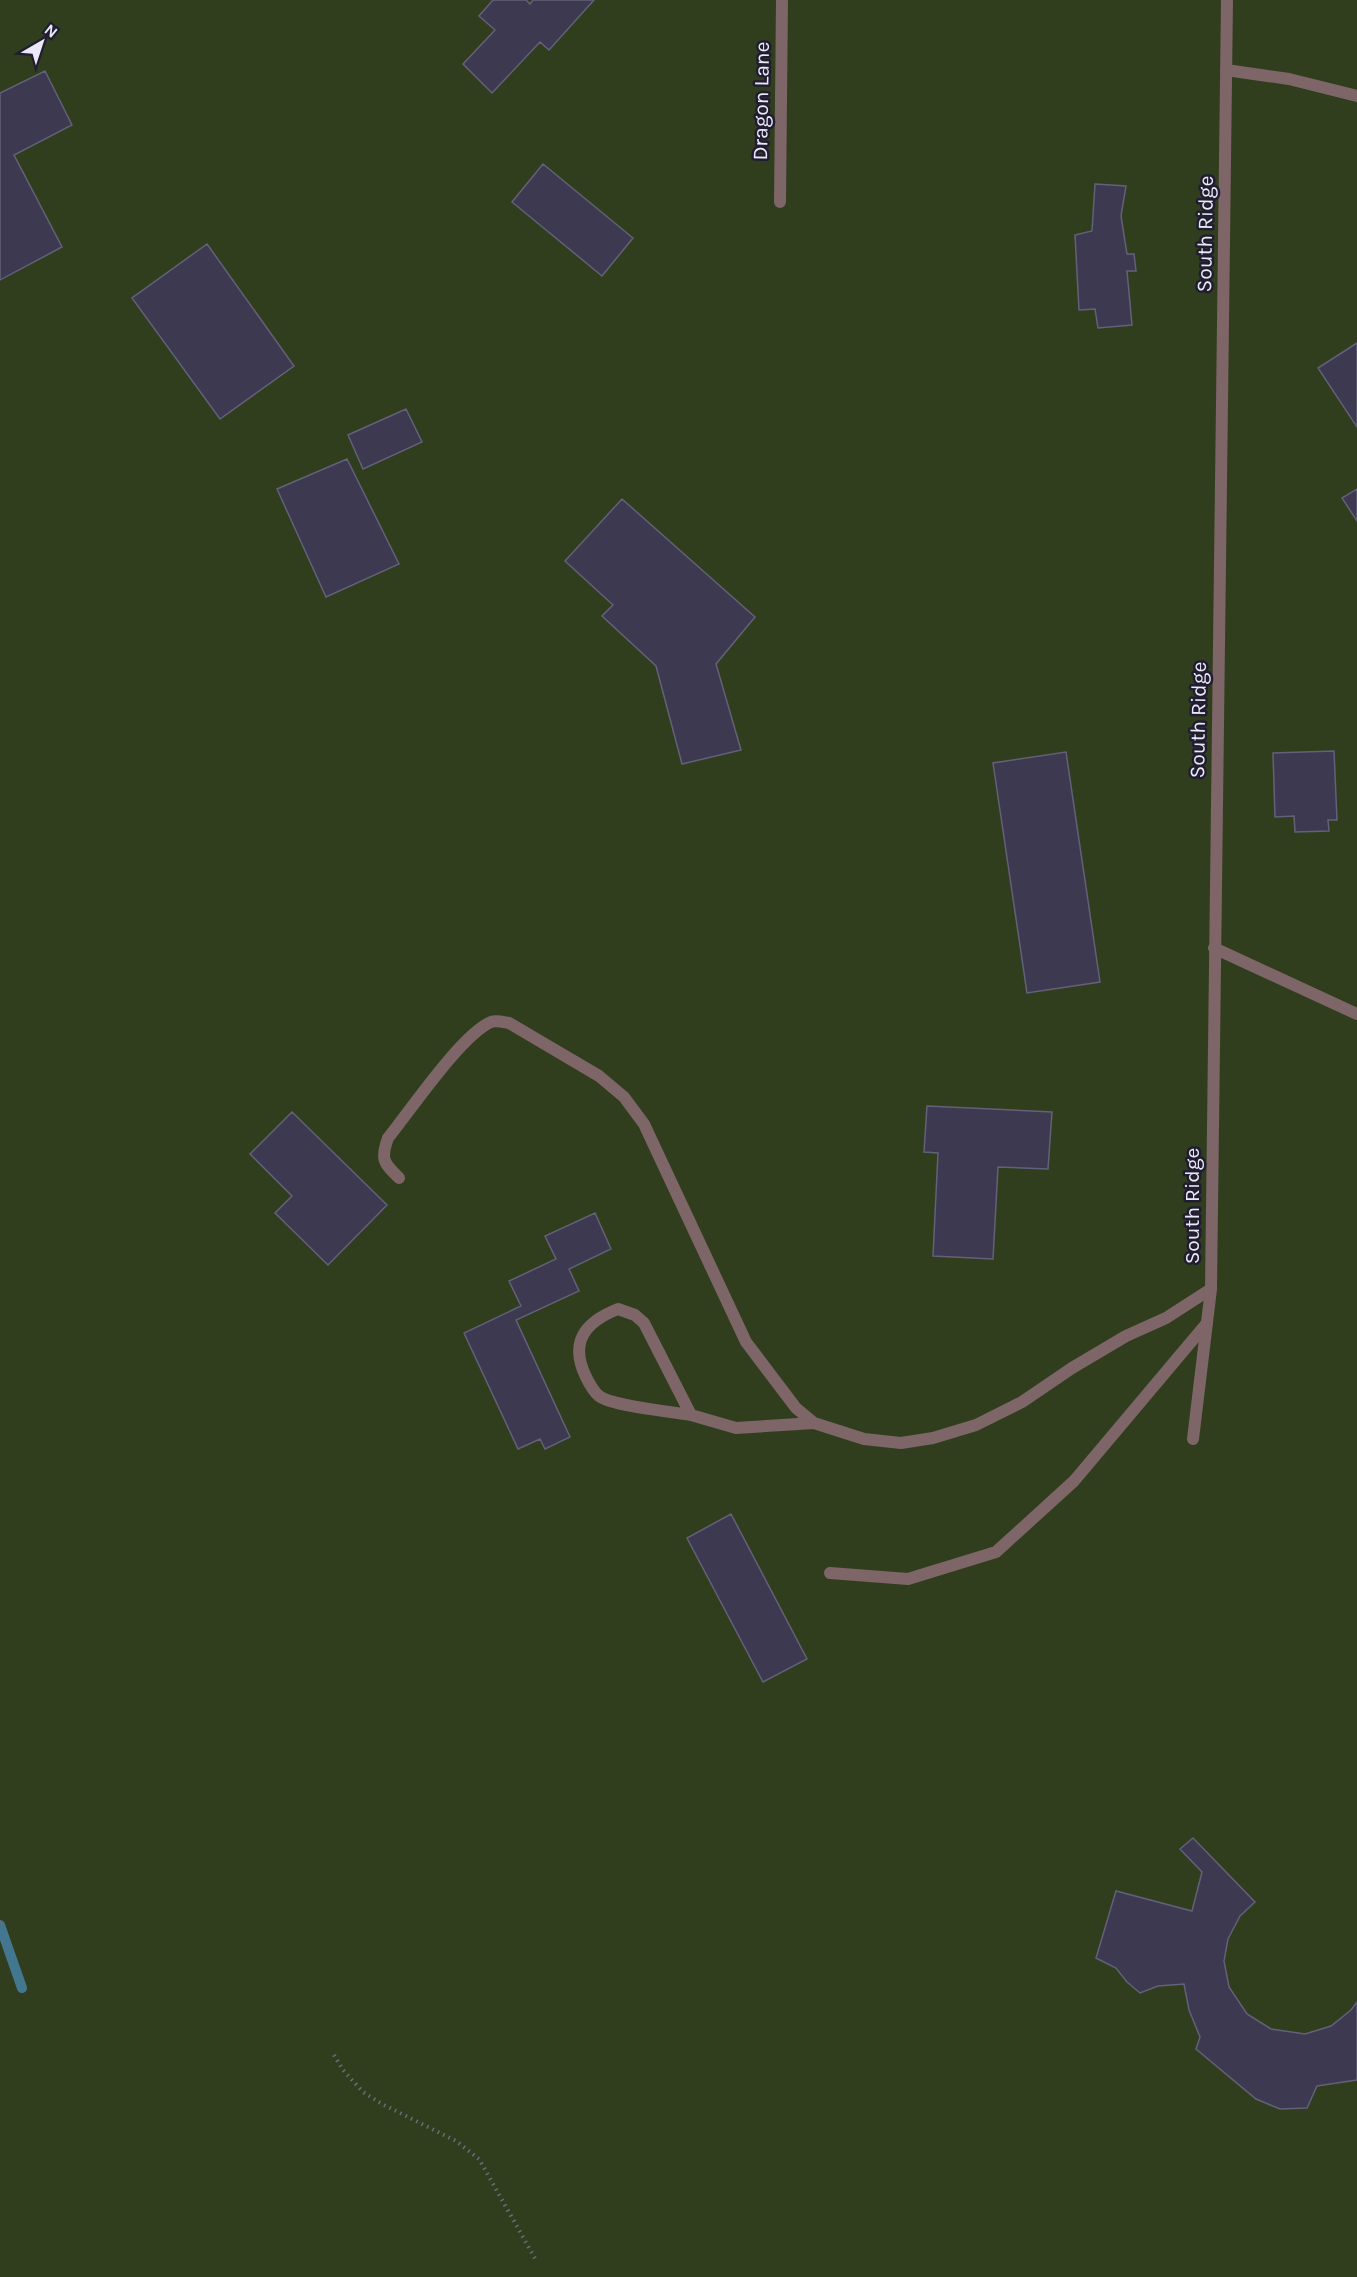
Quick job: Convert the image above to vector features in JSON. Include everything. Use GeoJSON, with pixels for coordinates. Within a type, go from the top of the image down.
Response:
{"type":"FeatureCollection","features":[{"type":"Feature","properties":{"kind":"street","name":"Dragon Lane"},"geometry":{"type":"LineString","coordinates":[[780,202],[782,0]]}},
{"type":"Feature","properties":{"kind":"street","name":"South Ridge"},"geometry":{"type":"LineString","coordinates":[[1193,1439],[1211,1289],[1227,0]]}},
{"type":"Feature","properties":{"kind":"street"},"geometry":{"type":"LineString","coordinates":[[1226,70],[1289,79],[1357,96]]}},
{"type":"Feature","properties":{"kind":"street"},"geometry":{"type":"LineString","coordinates":[[1214,948],[1357,1014]]}},
{"type":"Feature","properties":{"kind":"street"},"geometry":{"type":"LineString","coordinates":[[399,1179],[385,1164],[382,1153],[388,1138],[462,1044],[483,1026],[494,1021],[509,1023],[599,1076],[624,1096],[644,1124],[746,1342],[796,1408],[814,1423]]}},
{"type":"Feature","properties":{"kind":"street"},"geometry":{"type":"LineString","coordinates":[[691,1415],[644,1323],[635,1315],[618,1309],[601,1316],[587,1329],[578,1345],[579,1362],[588,1382],[599,1396],[617,1402],[691,1415],[736,1428],[814,1423],[864,1439],[901,1443],[933,1438],[976,1425],[1022,1402],[1126,1336],[1166,1318],[1211,1289]]}},
{"type":"Feature","properties":{"kind":"street"},"geometry":{"type":"LineString","coordinates":[[830,1573],[908,1579],[996,1552],[1074,1481],[1207,1323]]}},
{"type":"Feature","properties":{"kind":"path"},"geometry":{"type":"LineString","coordinates":[[334,2055],[342,2070],[363,2092],[381,2104],[456,2141],[479,2159],[537,2262]]}},
{"type":"Feature","properties":{"kind":"green space"},"geometry":{"type":"Polygon","coordinates":[[[0,0],[1357,0],[1357,2277],[0,2277],[0,0]]]}},
{"type":"Feature","properties":{"kind":"building"},"geometry":{"type":"Polygon","coordinates":[[[493,0],[526,0],[530,4],[533,0],[594,0],[549,50],[540,42],[492,93],[463,64],[495,30],[479,16],[493,0]]]}},
{"type":"Feature","properties":{"kind":"building"},"geometry":{"type":"Polygon","coordinates":[[[45,71],[72,125],[14,155],[62,247],[0,280],[0,93],[45,71]]]}},
{"type":"Feature","properties":{"kind":"building"},"geometry":{"type":"Polygon","coordinates":[[[543,164],[633,238],[602,276],[512,202],[543,164]]]}},
{"type":"Feature","properties":{"kind":"building"},"geometry":{"type":"Polygon","coordinates":[[[1095,184],[1126,186],[1121,216],[1127,254],[1134,254],[1136,271],[1127,271],[1132,325],[1098,328],[1095,309],[1079,310],[1075,235],[1092,231],[1095,184]]]}},
{"type":"Feature","properties":{"kind":"building"},"geometry":{"type":"Polygon","coordinates":[[[207,244],[294,366],[220,419],[132,298],[207,244]]]}},
{"type":"Feature","properties":{"kind":"building"},"geometry":{"type":"Polygon","coordinates":[[[1357,343],[1357,427],[1318,368],[1357,343]]]}},
{"type":"Feature","properties":{"kind":"building"},"geometry":{"type":"Polygon","coordinates":[[[406,409],[422,442],[363,469],[348,435],[406,409]]]}},
{"type":"Feature","properties":{"kind":"building"},"geometry":{"type":"Polygon","coordinates":[[[347,459],[399,564],[326,597],[277,489],[347,459]]]}},
{"type":"Feature","properties":{"kind":"building"},"geometry":{"type":"Polygon","coordinates":[[[1357,489],[1357,521],[1342,498],[1357,489]]]}},
{"type":"Feature","properties":{"kind":"building"},"geometry":{"type":"Polygon","coordinates":[[[622,499],[755,617],[716,664],[741,750],[682,764],[656,666],[602,616],[613,605],[565,561],[622,499]]]}},
{"type":"Feature","properties":{"kind":"building"},"geometry":{"type":"Polygon","coordinates":[[[1334,751],[1337,820],[1328,820],[1329,831],[1295,832],[1294,816],[1275,817],[1273,753],[1334,751]]]}},
{"type":"Feature","properties":{"kind":"building"},"geometry":{"type":"Polygon","coordinates":[[[1066,752],[1100,982],[1027,993],[993,763],[1066,752]]]}},
{"type":"Feature","properties":{"kind":"building"},"geometry":{"type":"Polygon","coordinates":[[[927,1106],[1052,1112],[1048,1169],[998,1167],[993,1259],[933,1256],[938,1153],[924,1152],[927,1106]]]}},
{"type":"Feature","properties":{"kind":"building"},"geometry":{"type":"Polygon","coordinates":[[[292,1112],[387,1205],[328,1265],[275,1213],[292,1196],[250,1154],[292,1112]]]}},
{"type":"Feature","properties":{"kind":"building"},"geometry":{"type":"Polygon","coordinates":[[[595,1213],[611,1249],[569,1269],[579,1291],[516,1320],[570,1437],[545,1449],[540,1439],[518,1449],[464,1333],[521,1306],[509,1281],[556,1259],[545,1236],[595,1213]]]}},
{"type":"Feature","properties":{"kind":"building"},"geometry":{"type":"Polygon","coordinates":[[[731,1514],[807,1659],[763,1682],[687,1538],[731,1514]]]}},
{"type":"Feature","properties":{"kind":"building"},"geometry":{"type":"Polygon","coordinates":[[[1193,1838],[1255,1902],[1240,1916],[1228,1939],[1224,1961],[1229,1987],[1247,2014],[1271,2029],[1305,2034],[1331,2026],[1351,2010],[1357,2002],[1357,2080],[1317,2086],[1307,2108],[1280,2109],[1256,2099],[1196,2049],[1200,2037],[1189,2010],[1184,1984],[1158,1986],[1140,1993],[1116,1968],[1096,1958],[1116,1891],[1192,1911],[1202,1872],[1180,1849],[1193,1838]]]}},
{"type":"Feature","properties":{"kind":"waterway"},"geometry":{"type":"LineString","coordinates":[[0,1925],[22,1988]]}}]}
